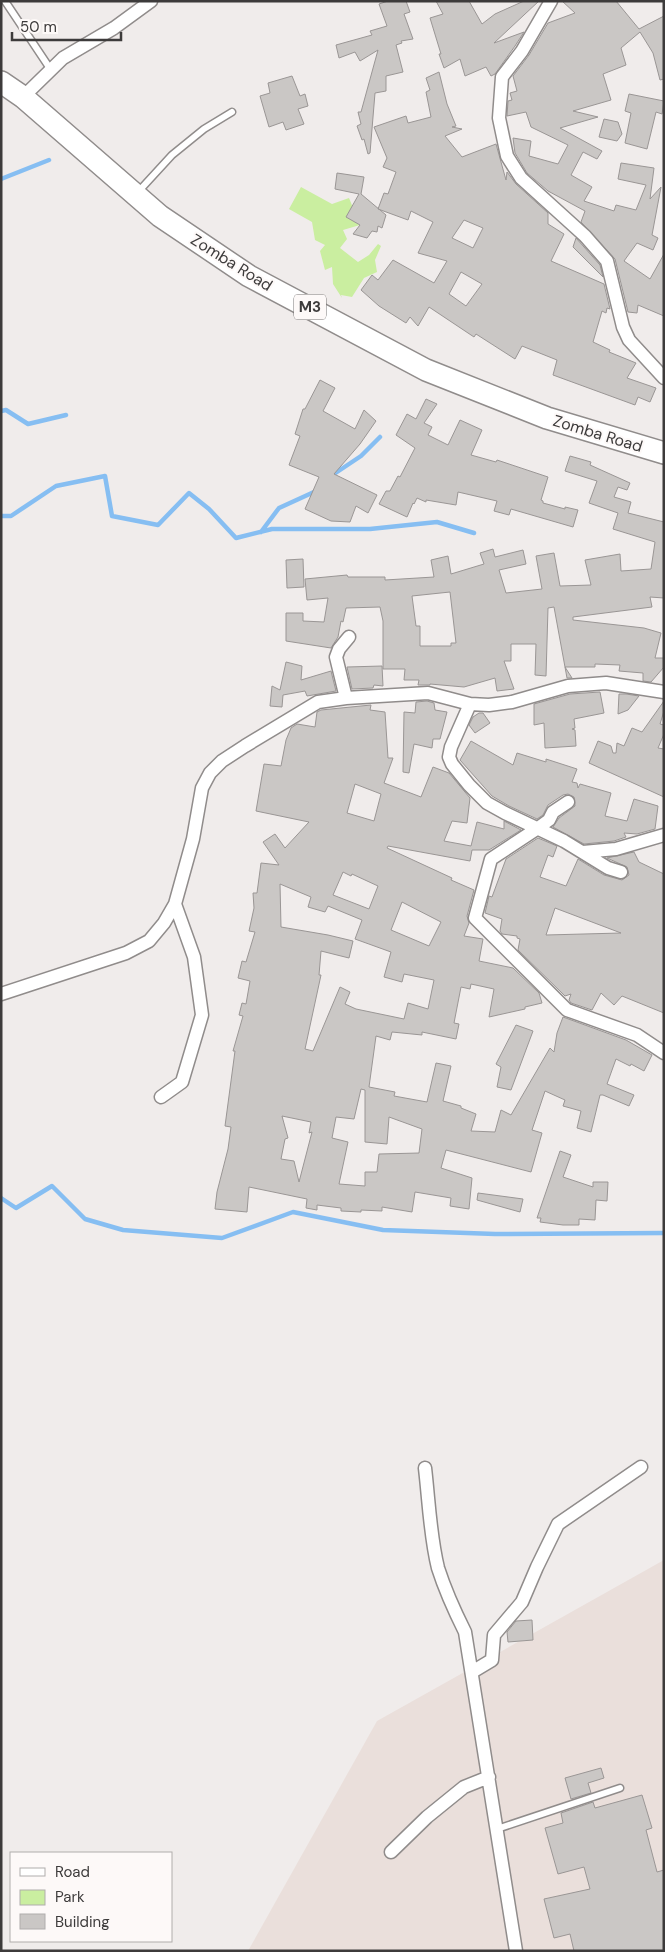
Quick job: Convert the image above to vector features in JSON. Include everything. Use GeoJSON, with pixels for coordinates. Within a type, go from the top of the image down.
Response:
{"type":"FeatureCollection","features":[{"type":"Feature","properties":{"kind":"highway","name":"Zomba Road"},"geometry":{"type":"LineString","coordinates":[[1,82],[23,97],[160,216],[249,276],[426,370],[547,418],[664,453]]}},
{"type":"Feature","properties":{"kind":"street"},"geometry":{"type":"LineString","coordinates":[[23,97],[64,58],[114,28],[152,1]]}},
{"type":"Feature","properties":{"kind":"street"},"geometry":{"type":"LineString","coordinates":[[551,1],[522,51],[502,77],[499,118],[507,156],[521,178],[585,236],[607,261],[623,327],[629,340],[664,378]]}},
{"type":"Feature","properties":{"kind":"street"},"geometry":{"type":"LineString","coordinates":[[346,698],[336,657],[338,649],[349,637]]}},
{"type":"Feature","properties":{"kind":"street"},"geometry":{"type":"LineString","coordinates":[[1,994],[126,953],[149,941],[164,923],[175,904],[193,839],[202,788],[210,773],[222,761],[309,706],[318,702],[346,698],[428,693],[470,704],[489,705],[512,702],[568,686],[606,683],[664,692]]}},
{"type":"Feature","properties":{"kind":"street"},"geometry":{"type":"LineString","coordinates":[[470,704],[451,746],[449,757],[452,764],[487,803],[505,814],[538,828],[583,852],[608,868],[621,872]]}},
{"type":"Feature","properties":{"kind":"street"},"geometry":{"type":"LineString","coordinates":[[568,802],[553,812],[548,820],[538,828],[491,859],[475,918],[567,1010],[637,1035],[664,1053]]}},
{"type":"Feature","properties":{"kind":"street"},"geometry":{"type":"LineString","coordinates":[[583,852],[616,849],[664,835]]}},
{"type":"Feature","properties":{"kind":"street"},"geometry":{"type":"LineString","coordinates":[[161,1097],[182,1082],[202,1015],[194,957],[175,904]]}},
{"type":"Feature","properties":{"kind":"street"},"geometry":{"type":"LineString","coordinates":[[472,1672],[492,1660],[494,1635],[522,1602],[536,1567],[558,1524],[641,1467]]}},
{"type":"Feature","properties":{"kind":"street"},"geometry":{"type":"LineString","coordinates":[[425,1468],[433,1543],[439,1568],[447,1592],[465,1632],[516,1951]]}},
{"type":"Feature","properties":{"kind":"street"},"geometry":{"type":"LineString","coordinates":[[391,1852],[426,1817],[464,1787],[489,1777]]}},
{"type":"Feature","properties":{"kind":"lane"},"geometry":{"type":"LineString","coordinates":[[5,1],[51,70]]}},
{"type":"Feature","properties":{"kind":"lane"},"geometry":{"type":"LineString","coordinates":[[136,194],[172,155],[204,129],[232,112]]}},
{"type":"Feature","properties":{"kind":"lane"},"geometry":{"type":"LineString","coordinates":[[497,1829],[620,1788]]}},
{"type":"Feature","properties":{"kind":"shaded area"},"geometry":{"type":"Polygon","coordinates":[[[664,1560],[664,1951],[248,1951],[377,1721],[664,1560]]]}},
{"type":"Feature","properties":{"kind":"green space"},"geometry":{"type":"Polygon","coordinates":[[[301,187],[332,204],[349,198],[360,225],[343,230],[347,239],[340,248],[358,262],[369,255],[378,244],[381,246],[375,260],[377,272],[364,278],[352,297],[341,295],[342,298],[333,284],[332,267],[325,270],[320,251],[325,245],[315,240],[312,222],[289,209],[301,187]]]}},
{"type":"Feature","properties":{"kind":"building"},"geometry":{"type":"Polygon","coordinates":[[[388,1],[406,1],[410,12],[404,14],[413,39],[401,41],[402,43],[396,45],[403,72],[386,76],[386,91],[375,93],[370,153],[368,154],[364,139],[362,140],[357,126],[361,124],[358,112],[361,112],[378,50],[360,61],[355,52],[339,58],[336,45],[372,35],[370,31],[387,26],[379,4],[388,1]]]}},
{"type":"Feature","properties":{"kind":"building"},"geometry":{"type":"Polygon","coordinates":[[[436,1],[469,1],[482,24],[495,14],[524,1],[539,1],[494,43],[524,32],[495,74],[491,76],[486,67],[465,76],[460,59],[444,68],[430,18],[443,14],[436,1]]]}},
{"type":"Feature","properties":{"kind":"building"},"geometry":{"type":"Polygon","coordinates":[[[562,1],[616,1],[639,29],[664,16],[664,79],[660,80],[653,53],[640,32],[621,48],[626,65],[603,74],[611,100],[573,111],[598,117],[560,128],[602,151],[597,159],[583,152],[571,175],[592,187],[584,201],[614,211],[616,205],[636,210],[646,185],[618,179],[621,163],[654,168],[650,199],[661,187],[652,235],[658,238],[653,250],[637,243],[624,261],[650,279],[664,254],[664,316],[638,305],[637,313],[628,312],[615,259],[581,222],[585,211],[548,191],[527,173],[515,153],[513,138],[531,141],[529,156],[558,164],[568,145],[531,127],[526,112],[507,116],[508,101],[512,100],[510,93],[517,91],[513,76],[529,55],[548,23],[575,13],[562,1]]]}},
{"type":"Feature","properties":{"kind":"building"},"geometry":{"type":"Polygon","coordinates":[[[439,72],[447,104],[456,126],[452,127],[462,129],[445,136],[462,157],[496,144],[506,180],[507,172],[516,184],[548,213],[548,224],[564,234],[551,261],[604,284],[610,309],[607,308],[606,313],[602,311],[593,342],[610,350],[609,352],[636,363],[627,378],[656,388],[650,402],[638,397],[635,405],[553,375],[557,360],[522,346],[515,359],[476,334],[474,337],[429,307],[418,326],[410,317],[406,323],[379,306],[361,290],[372,275],[378,280],[393,260],[434,283],[447,261],[418,253],[433,222],[411,211],[408,220],[378,209],[384,193],[388,194],[396,172],[383,167],[387,158],[374,127],[406,116],[408,123],[431,117],[426,92],[430,90],[426,78],[439,72]],[[464,220],[452,238],[473,248],[483,228],[464,220]],[[461,272],[449,294],[466,306],[482,284],[461,272]]]}},
{"type":"Feature","properties":{"kind":"building"},"geometry":{"type":"Polygon","coordinates":[[[292,76],[300,96],[305,94],[308,106],[298,109],[304,124],[286,130],[283,122],[269,127],[260,96],[270,93],[268,83],[292,76]]]}},
{"type":"Feature","properties":{"kind":"building"},"geometry":{"type":"Polygon","coordinates":[[[629,94],[664,101],[662,114],[656,112],[647,149],[625,143],[631,113],[625,111],[629,94]]]}},
{"type":"Feature","properties":{"kind":"building"},"geometry":{"type":"Polygon","coordinates":[[[604,119],[618,122],[622,134],[617,141],[599,137],[604,119]]]}},
{"type":"Feature","properties":{"kind":"building"},"geometry":{"type":"Polygon","coordinates":[[[337,173],[364,177],[361,194],[386,215],[382,228],[378,226],[377,232],[372,231],[367,238],[353,234],[360,225],[346,217],[359,194],[335,189],[337,173]]]}},
{"type":"Feature","properties":{"kind":"building"},"geometry":{"type":"Polygon","coordinates":[[[576,238],[600,265],[603,277],[573,247],[576,238]]]}},
{"type":"Feature","properties":{"kind":"building"},"geometry":{"type":"Polygon","coordinates":[[[320,380],[335,388],[323,411],[355,429],[364,410],[376,421],[360,444],[334,474],[377,495],[368,513],[356,506],[350,522],[331,521],[305,509],[319,477],[289,465],[300,436],[295,434],[303,409],[305,409],[320,380]]]}},
{"type":"Feature","properties":{"kind":"building"},"geometry":{"type":"Polygon","coordinates":[[[426,399],[437,404],[424,423],[432,427],[428,435],[448,445],[460,420],[482,430],[471,455],[496,462],[497,460],[548,477],[541,500],[543,503],[565,509],[565,507],[578,510],[573,527],[511,509],[509,515],[494,511],[497,501],[458,492],[456,505],[426,500],[426,502],[417,498],[407,517],[379,504],[386,491],[390,491],[398,476],[400,477],[415,448],[396,435],[407,414],[416,419],[426,399]]]}},
{"type":"Feature","properties":{"kind":"building"},"geometry":{"type":"Polygon","coordinates":[[[570,456],[591,462],[590,465],[630,483],[627,490],[618,487],[614,497],[631,502],[628,513],[664,522],[664,598],[650,597],[652,607],[573,617],[573,620],[644,628],[661,633],[655,658],[664,658],[664,667],[651,682],[643,681],[643,673],[619,671],[620,665],[595,664],[595,667],[565,667],[572,678],[567,678],[554,607],[548,608],[546,676],[535,675],[536,644],[511,644],[511,661],[504,661],[514,689],[497,691],[495,678],[464,687],[430,684],[418,685],[419,680],[404,680],[405,669],[383,669],[383,621],[380,607],[346,608],[338,637],[331,648],[286,641],[286,613],[303,613],[303,621],[324,622],[328,598],[307,600],[305,579],[347,575],[348,577],[385,577],[385,580],[434,577],[431,560],[448,556],[451,574],[484,564],[480,553],[493,549],[495,557],[523,550],[526,564],[499,570],[506,593],[542,589],[536,556],[554,553],[560,586],[591,585],[585,560],[620,554],[621,571],[651,569],[655,542],[613,529],[618,513],[589,503],[597,481],[565,471],[570,456]],[[450,592],[412,596],[416,626],[420,626],[420,646],[451,646],[451,643],[456,643],[450,592]]]}},
{"type":"Feature","properties":{"kind":"building"},"geometry":{"type":"Polygon","coordinates":[[[303,559],[304,587],[287,588],[286,560],[303,559]]]}},
{"type":"Feature","properties":{"kind":"building"},"geometry":{"type":"Polygon","coordinates":[[[286,662],[302,666],[301,680],[331,671],[336,691],[307,696],[305,691],[283,695],[282,707],[270,706],[272,686],[280,690],[286,662]]]}},
{"type":"Feature","properties":{"kind":"building"},"geometry":{"type":"Polygon","coordinates":[[[382,666],[383,686],[374,685],[373,688],[352,689],[347,667],[382,666]]]}},
{"type":"Feature","properties":{"kind":"building"},"geometry":{"type":"Polygon","coordinates":[[[600,692],[604,713],[574,719],[575,728],[572,729],[575,730],[576,746],[545,748],[544,723],[534,725],[534,704],[570,694],[600,692]]]}},
{"type":"Feature","properties":{"kind":"building"},"geometry":{"type":"Polygon","coordinates":[[[619,694],[639,696],[628,710],[618,714],[619,694]]]}},
{"type":"Feature","properties":{"kind":"building"},"geometry":{"type":"Polygon","coordinates":[[[427,701],[434,703],[435,710],[447,712],[440,739],[433,739],[432,748],[414,744],[409,773],[403,772],[404,712],[415,713],[416,702],[427,701]]]}},
{"type":"Feature","properties":{"kind":"building"},"geometry":{"type":"Polygon","coordinates":[[[664,701],[664,711],[660,724],[664,725],[664,734],[658,748],[664,749],[664,797],[589,763],[598,741],[611,746],[613,753],[616,753],[617,743],[624,746],[632,728],[642,732],[664,701]]]}},
{"type":"Feature","properties":{"kind":"building"},"geometry":{"type":"Polygon","coordinates":[[[371,705],[370,710],[385,712],[388,758],[393,758],[384,783],[421,797],[433,767],[449,773],[470,798],[467,823],[452,821],[444,841],[471,846],[477,822],[504,829],[504,821],[521,830],[489,850],[472,850],[470,861],[388,846],[387,848],[474,890],[467,916],[469,923],[464,936],[483,939],[479,961],[513,968],[539,993],[542,1003],[489,1017],[494,989],[471,984],[470,989],[461,987],[454,1023],[459,1024],[456,1039],[422,1032],[422,1035],[392,1032],[390,1040],[376,1036],[369,1087],[395,1092],[394,1096],[427,1102],[436,1063],[451,1066],[443,1101],[461,1106],[461,1108],[476,1114],[471,1131],[495,1132],[501,1110],[511,1115],[550,1048],[554,1052],[557,1033],[563,1017],[626,1040],[652,1055],[644,1071],[616,1059],[607,1084],[634,1095],[629,1106],[600,1095],[591,1132],[577,1128],[581,1111],[563,1106],[565,1100],[545,1091],[532,1130],[542,1133],[531,1172],[446,1150],[441,1168],[472,1178],[469,1209],[450,1206],[451,1198],[415,1192],[412,1212],[382,1207],[382,1211],[341,1211],[341,1208],[317,1205],[317,1210],[306,1208],[307,1199],[249,1187],[247,1212],[215,1209],[231,1127],[225,1126],[235,1051],[233,1051],[243,1016],[239,1015],[242,1003],[246,1004],[250,981],[238,978],[242,961],[246,962],[255,932],[249,931],[254,908],[253,893],[257,893],[261,863],[279,865],[263,842],[275,834],[285,848],[309,822],[256,811],[264,764],[281,766],[286,740],[291,728],[297,724],[315,727],[317,712],[371,705]],[[355,784],[347,813],[374,821],[381,794],[355,784]],[[343,872],[333,895],[369,909],[378,886],[343,872]],[[280,884],[281,927],[353,941],[349,958],[321,951],[319,975],[321,975],[305,1049],[313,1051],[340,987],[350,992],[345,1004],[356,1009],[404,1019],[408,1003],[428,1009],[434,980],[404,974],[402,982],[384,977],[391,952],[355,939],[362,920],[328,906],[325,912],[308,907],[311,897],[280,884]],[[402,902],[391,930],[429,946],[441,922],[402,902]],[[361,1089],[354,1119],[336,1117],[332,1138],[348,1142],[339,1184],[365,1186],[365,1172],[377,1172],[379,1154],[419,1153],[422,1129],[389,1117],[387,1144],[365,1142],[365,1090],[361,1089]],[[282,1116],[288,1138],[285,1139],[281,1159],[294,1161],[299,1182],[312,1132],[309,1133],[311,1122],[282,1116]]]}},
{"type":"Feature","properties":{"kind":"building"},"geometry":{"type":"Polygon","coordinates":[[[483,713],[490,723],[475,733],[469,725],[473,717],[483,713]]]}},
{"type":"Feature","properties":{"kind":"building"},"geometry":{"type":"Polygon","coordinates":[[[471,741],[513,765],[517,753],[546,762],[546,759],[577,769],[572,782],[577,783],[578,788],[580,784],[611,793],[605,816],[627,821],[634,799],[658,806],[655,829],[637,834],[624,833],[626,837],[614,841],[584,844],[553,827],[559,818],[575,806],[574,797],[568,794],[563,795],[548,805],[543,815],[537,819],[509,806],[492,796],[460,760],[471,741]]]}},
{"type":"Feature","properties":{"kind":"building"},"geometry":{"type":"Polygon","coordinates":[[[538,838],[557,846],[553,857],[548,855],[540,877],[566,886],[578,859],[604,875],[622,880],[629,875],[627,867],[607,858],[634,852],[639,862],[664,874],[664,1013],[622,996],[614,1005],[601,993],[592,1010],[571,1003],[569,1000],[571,994],[565,996],[518,950],[520,939],[517,936],[502,934],[500,931],[502,919],[485,913],[489,896],[492,897],[506,859],[538,838]],[[555,908],[546,935],[621,933],[555,908]]]}},
{"type":"Feature","properties":{"kind":"building"},"geometry":{"type":"Polygon","coordinates":[[[516,1025],[533,1031],[511,1090],[497,1087],[501,1067],[496,1064],[516,1025]]]}},
{"type":"Feature","properties":{"kind":"building"},"geometry":{"type":"Polygon","coordinates":[[[560,1151],[571,1155],[563,1177],[593,1187],[593,1182],[608,1182],[607,1201],[596,1200],[595,1220],[579,1219],[579,1225],[563,1225],[540,1222],[541,1218],[537,1218],[560,1151]]]}},
{"type":"Feature","properties":{"kind":"building"},"geometry":{"type":"Polygon","coordinates":[[[478,1193],[523,1199],[520,1212],[477,1200],[478,1193]]]}},
{"type":"Feature","properties":{"kind":"building"},"geometry":{"type":"Polygon","coordinates":[[[532,1620],[533,1640],[508,1642],[507,1632],[516,1621],[532,1620]]]}},
{"type":"Feature","properties":{"kind":"building"},"geometry":{"type":"Polygon","coordinates":[[[601,1768],[604,1778],[588,1783],[591,1793],[571,1799],[565,1778],[601,1768]]]}},
{"type":"Feature","properties":{"kind":"building"},"geometry":{"type":"Polygon","coordinates":[[[642,1795],[652,1828],[646,1830],[657,1872],[664,1870],[664,1951],[574,1951],[570,1934],[554,1938],[544,1899],[590,1889],[584,1867],[558,1874],[545,1828],[563,1823],[561,1813],[593,1802],[595,1808],[642,1795]]]}},
{"type":"Feature","properties":{"kind":"waterway"},"geometry":{"type":"LineString","coordinates":[[1,179],[49,160]]}},
{"type":"Feature","properties":{"kind":"waterway"},"geometry":{"type":"LineString","coordinates":[[1,411],[6,410],[28,424],[66,415]]}},
{"type":"Feature","properties":{"kind":"waterway"},"geometry":{"type":"LineString","coordinates":[[331,476],[361,456],[380,437]]}},
{"type":"Feature","properties":{"kind":"waterway"},"geometry":{"type":"LineString","coordinates":[[1,516],[11,516],[56,486],[105,476],[112,516],[158,525],[189,493],[209,509],[236,538],[272,529],[370,529],[437,522],[474,533]]}},
{"type":"Feature","properties":{"kind":"waterway"},"geometry":{"type":"LineString","coordinates":[[261,532],[279,508],[314,492]]}},
{"type":"Feature","properties":{"kind":"waterway"},"geometry":{"type":"LineString","coordinates":[[1,1198],[16,1208],[52,1186],[85,1219],[123,1230],[222,1238],[293,1212],[383,1230],[495,1234],[664,1233]]}}]}
